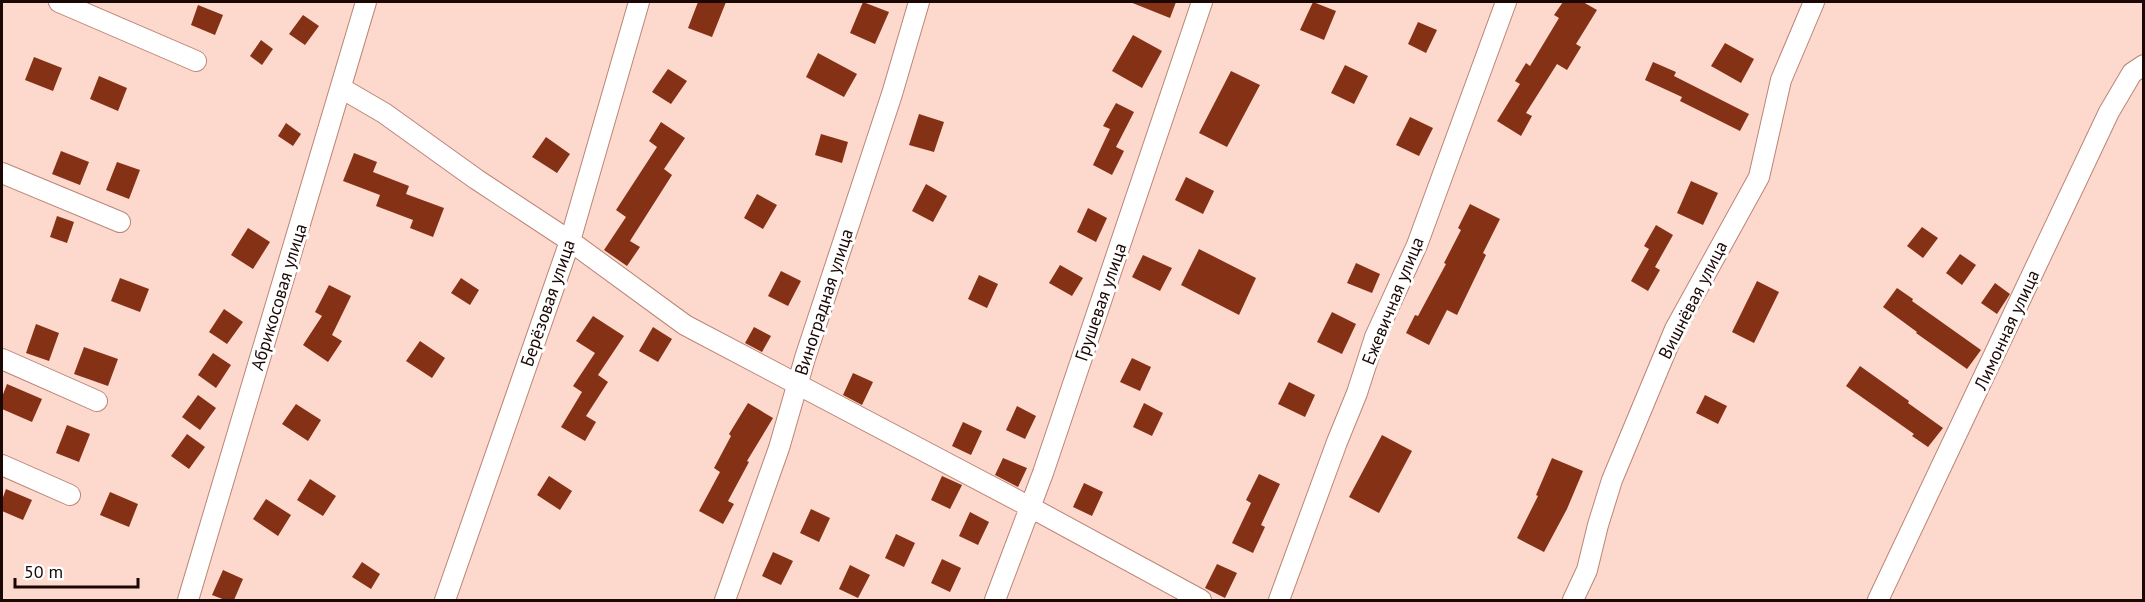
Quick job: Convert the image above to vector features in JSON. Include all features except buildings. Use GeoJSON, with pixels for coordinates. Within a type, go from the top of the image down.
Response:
{"type":"FeatureCollection","features":[{"type":"Feature","properties":{"kind":"street"},"geometry":{"type":"LineString","coordinates":[[59,2],[196,60]]}},
{"type":"Feature","properties":{"kind":"street","name":"Абрикосовая улица"},"geometry":{"type":"LineString","coordinates":[[193,598],[366,2]]}},
{"type":"Feature","properties":{"kind":"street","name":"Берёзовая улица"},"geometry":{"type":"LineString","coordinates":[[445,600],[570,242],[639,2]]}},
{"type":"Feature","properties":{"kind":"street","name":"Виноградная улица"},"geometry":{"type":"LineString","coordinates":[[725,600],[779,448],[797,384],[892,94],[919,2]]}},
{"type":"Feature","properties":{"kind":"street","name":"Грушевая улица"},"geometry":{"type":"LineString","coordinates":[[995,600],[1030,507],[1202,2]]}},
{"type":"Feature","properties":{"kind":"street","name":"Ежевичная улица"},"geometry":{"type":"LineString","coordinates":[[1279,600],[1376,337],[1417,245],[1506,2]]}},
{"type":"Feature","properties":{"kind":"street","name":"Вишнёвая улица"},"geometry":{"type":"LineString","coordinates":[[1573,600],[1587,570],[1612,480],[1675,329],[1759,177],[1781,80],[1814,2]]}},
{"type":"Feature","properties":{"kind":"street","name":"Лимонная улица"},"geometry":{"type":"LineString","coordinates":[[1878,600],[2109,112],[2132,73],[2144,65]]}},
{"type":"Feature","properties":{"kind":"street"},"geometry":{"type":"LineString","coordinates":[[342,88],[384,113],[685,325],[1202,600]]}},
{"type":"Feature","properties":{"kind":"street"},"geometry":{"type":"LineString","coordinates":[[2,173],[120,222]]}},
{"type":"Feature","properties":{"kind":"street"},"geometry":{"type":"LineString","coordinates":[[2,359],[97,401]]}},
{"type":"Feature","properties":{"kind":"street"},"geometry":{"type":"LineString","coordinates":[[2,465],[70,495]]}}]}
